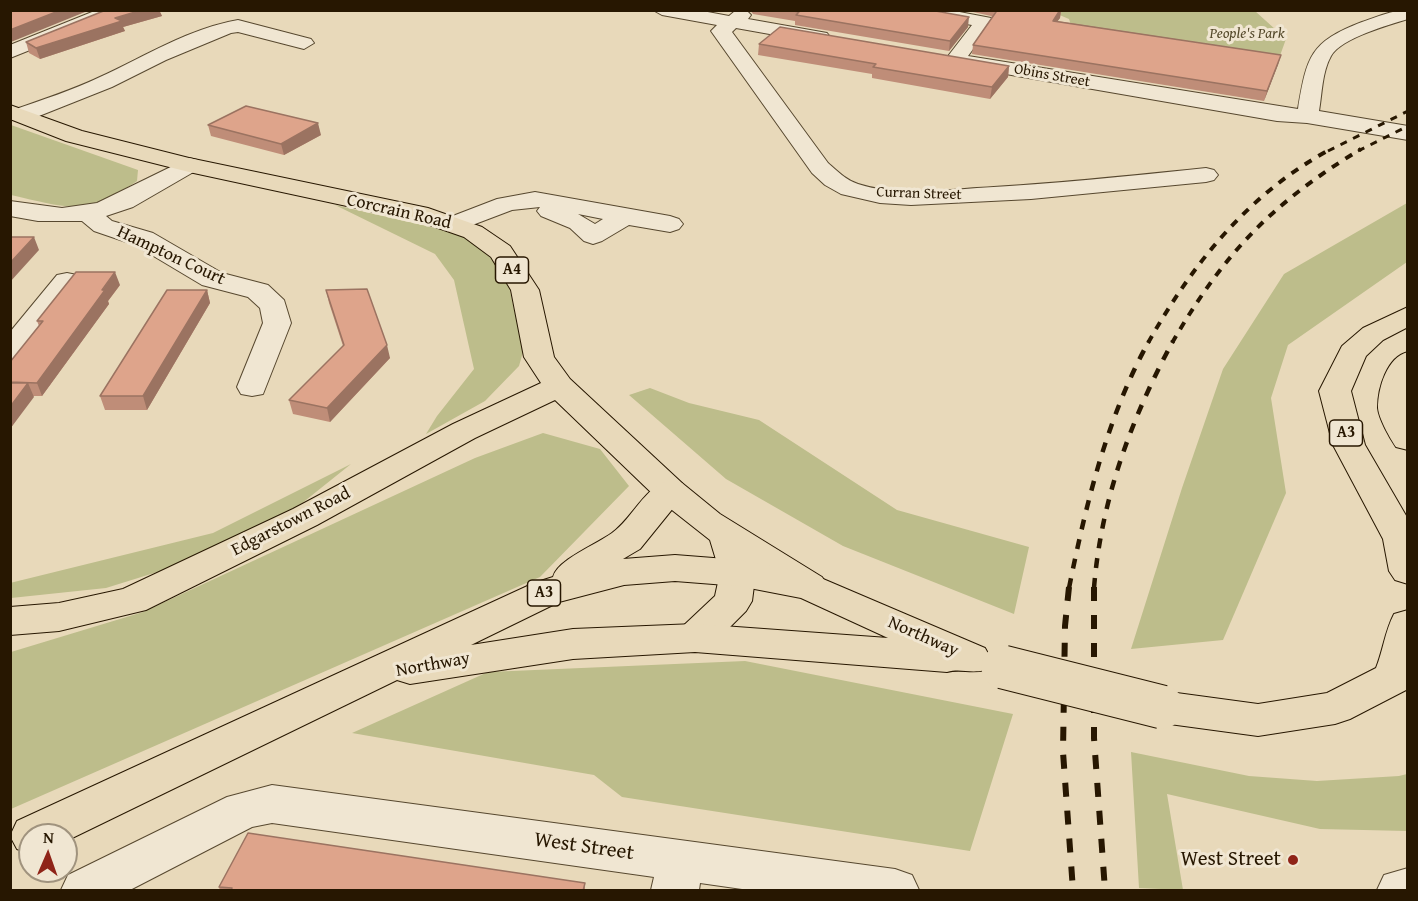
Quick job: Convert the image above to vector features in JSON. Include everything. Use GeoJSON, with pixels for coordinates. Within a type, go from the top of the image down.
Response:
{"type":"FeatureCollection","features":[{"type":"Feature","properties":{"kind":"main road","name":"Corcrain Road"},"geometry":{"type":"LineString","coordinates":[[16,113],[74,136],[189,165],[428,216],[463,228],[501,252],[525,290],[539,357],[559,386],[670,491],[723,532],[809,586]]}},
{"type":"Feature","properties":{"kind":"main road","name":"A3"},"geometry":{"type":"LineString","coordinates":[[1407,315],[1373,334],[1353,352],[1335,391],[1349,445],[1401,539],[1407,571]]}},
{"type":"Feature","properties":{"kind":"main road"},"geometry":{"type":"LineString","coordinates":[[1407,361],[1402,369],[1394,409],[1407,440]]}},
{"type":"Feature","properties":{"kind":"main road","name":"Edgarstown Road"},"geometry":{"type":"LineString","coordinates":[[10,621],[59,617],[133,600],[305,517],[423,452],[559,386]]}},
{"type":"Feature","properties":{"kind":"main road"},"geometry":{"type":"LineString","coordinates":[[547,592],[627,540],[670,491]]}},
{"type":"Feature","properties":{"kind":"main road"},"geometry":{"type":"LineString","coordinates":[[695,638],[733,601],[739,573],[723,532]]}},
{"type":"Feature","properties":{"kind":"main road","name":"Northway"},"geometry":{"type":"LineString","coordinates":[[58,823],[547,592],[624,572],[675,568],[739,573],[809,586],[987,663]]}},
{"type":"Feature","properties":{"kind":"main road","name":"Northway"},"geometry":{"type":"LineString","coordinates":[[364,677],[573,644],[695,638],[987,663],[1162,707],[1258,720],[1335,708],[1403,654]]}},
{"type":"Feature","properties":{"kind":"street"},"geometry":{"type":"LineString","coordinates":[[14,48],[114,10]]}},
{"type":"Feature","properties":{"kind":"street"},"geometry":{"type":"LineString","coordinates":[[133,69],[163,35],[222,10]]}},
{"type":"Feature","properties":{"kind":"street"},"geometry":{"type":"LineString","coordinates":[[662,10],[739,16],[837,40]]}},
{"type":"Feature","properties":{"kind":"street"},"geometry":{"type":"LineString","coordinates":[[914,10],[984,22],[956,60]]}},
{"type":"Feature","properties":{"kind":"street"},"geometry":{"type":"LineString","coordinates":[[1307,116],[1316,71],[1324,49],[1339,40],[1407,13]]}},
{"type":"Feature","properties":{"kind":"street","name":"Curran Street"},"geometry":{"type":"LineString","coordinates":[[739,16],[721,31],[820,168],[833,181],[849,189],[895,195],[972,196],[1206,175]]}},
{"type":"Feature","properties":{"kind":"street"},"geometry":{"type":"LineString","coordinates":[[16,113],[105,83],[226,28],[238,27],[304,43]]}},
{"type":"Feature","properties":{"kind":"street","name":"Obins Street"},"geometry":{"type":"LineString","coordinates":[[932,56],[1277,114],[1307,116],[1407,133]]}},
{"type":"Feature","properties":{"kind":"street"},"geometry":{"type":"LineString","coordinates":[[10,208],[41,216],[89,215],[108,210],[189,165]]}},
{"type":"Feature","properties":{"kind":"street"},"geometry":{"type":"LineString","coordinates":[[463,228],[506,204],[535,199],[556,201],[625,217],[670,224]]}},
{"type":"Feature","properties":{"kind":"street"},"geometry":{"type":"LineString","coordinates":[[463,228],[516,212],[535,209],[568,216],[593,236],[625,217]]}},
{"type":"Feature","properties":{"kind":"street","name":"Hampton Court"},"geometry":{"type":"LineString","coordinates":[[89,215],[103,226],[144,239],[212,279],[258,291],[274,306],[277,323],[252,387]]}},
{"type":"Feature","properties":{"kind":"street"},"geometry":{"type":"LineString","coordinates":[[10,352],[67,281]]}},
{"type":"Feature","properties":{"kind":"street","name":"West Street"},"geometry":{"type":"LineString","coordinates":[[85,891],[243,810],[272,804],[678,876],[895,891]]}},
{"type":"Feature","properties":{"kind":"street"},"geometry":{"type":"LineString","coordinates":[[1401,891],[1407,889]]}},
{"type":"Feature","properties":{"kind":"green space","name":"People's Park"},"geometry":{"type":"Polygon","coordinates":[[[1050,11],[1255,11],[1286,39],[1277,64],[1073,31],[1069,19],[1050,11]]]}},
{"type":"Feature","properties":{"kind":"green space"},"geometry":{"type":"Polygon","coordinates":[[[11,125],[138,170],[137,181],[89,205],[62,206],[11,195],[11,125]]]}},
{"type":"Feature","properties":{"kind":"green space"},"geometry":{"type":"Polygon","coordinates":[[[1407,203],[1407,262],[1288,345],[1271,398],[1286,493],[1223,640],[1131,649],[1182,488],[1223,369],[1284,274],[1407,203]]]}},
{"type":"Feature","properties":{"kind":"green space"},"geometry":{"type":"Polygon","coordinates":[[[335,205],[461,234],[496,262],[509,286],[523,352],[519,366],[485,401],[426,434],[437,416],[474,369],[454,280],[435,254],[335,205]]]}},
{"type":"Feature","properties":{"kind":"green space"},"geometry":{"type":"Polygon","coordinates":[[[650,388],[689,403],[759,420],[897,510],[1029,547],[1014,614],[843,546],[726,479],[629,395],[650,388]]]}},
{"type":"Feature","properties":{"kind":"green space"},"geometry":{"type":"Polygon","coordinates":[[[543,433],[600,449],[629,486],[540,577],[11,809],[11,652],[143,612],[475,458],[543,433]]]}},
{"type":"Feature","properties":{"kind":"green space"},"geometry":{"type":"Polygon","coordinates":[[[351,464],[296,508],[183,564],[106,588],[11,598],[10,583],[213,533],[351,464]]]}},
{"type":"Feature","properties":{"kind":"green space"},"geometry":{"type":"Polygon","coordinates":[[[745,661],[1013,714],[970,851],[622,797],[594,775],[352,733],[488,672],[745,661]]]}},
{"type":"Feature","properties":{"kind":"green space"},"geometry":{"type":"Polygon","coordinates":[[[1131,752],[1249,776],[1317,781],[1407,774],[1407,831],[1320,829],[1167,794],[1183,890],[1139,888],[1131,752]]]}},
{"type":"Feature","properties":{"kind":"building"},"geometry":{"type":"Polygon","coordinates":[[[10,10],[61,10],[10,30],[10,10]]]}},
{"type":"Feature","properties":{"kind":"building"},"geometry":{"type":"Polygon","coordinates":[[[106,10],[142,10],[115,18],[122,21],[36,48],[26,42],[106,10]]]}},
{"type":"Feature","properties":{"kind":"building"},"geometry":{"type":"Polygon","coordinates":[[[788,10],[930,10],[969,17],[950,41],[796,15],[799,12],[788,10]]]}},
{"type":"Feature","properties":{"kind":"building"},"geometry":{"type":"Polygon","coordinates":[[[996,10],[1060,10],[1053,21],[1281,55],[1267,91],[973,45],[996,10]]]}},
{"type":"Feature","properties":{"kind":"building"},"geometry":{"type":"Polygon","coordinates":[[[780,27],[1009,66],[992,87],[873,67],[876,64],[759,44],[780,27]]]}},
{"type":"Feature","properties":{"kind":"building"},"geometry":{"type":"Polygon","coordinates":[[[246,106],[318,123],[281,144],[208,125],[246,106]]]}},
{"type":"Feature","properties":{"kind":"building"},"geometry":{"type":"Polygon","coordinates":[[[10,237],[34,237],[10,263],[10,237]]]}},
{"type":"Feature","properties":{"kind":"building"},"geometry":{"type":"Polygon","coordinates":[[[76,272],[115,272],[102,290],[105,290],[37,383],[10,382],[10,362],[43,321],[37,321],[76,272]]]}},
{"type":"Feature","properties":{"kind":"building"},"geometry":{"type":"Polygon","coordinates":[[[367,289],[387,345],[327,408],[289,400],[344,345],[326,290],[367,289]]]}},
{"type":"Feature","properties":{"kind":"building"},"geometry":{"type":"Polygon","coordinates":[[[167,290],[207,290],[143,396],[100,396],[167,290]]]}},
{"type":"Feature","properties":{"kind":"building"},"geometry":{"type":"Polygon","coordinates":[[[10,383],[28,383],[10,407],[10,383]]]}},
{"type":"Feature","properties":{"kind":"building"},"geometry":{"type":"Polygon","coordinates":[[[248,833],[585,883],[583,891],[231,891],[232,888],[219,887],[248,833]]]}},
{"type":"Feature","properties":{"kind":"railway"},"geometry":{"type":"LineString","coordinates":[[1328,151],[1408,111]]}},
{"type":"Feature","properties":{"kind":"railway"},"geometry":{"type":"LineString","coordinates":[[1358,151],[1408,126]]}},
{"type":"Feature","properties":{"kind":"railway"},"geometry":{"type":"LineString","coordinates":[[1148,343],[1184,285],[1226,232],[1274,187],[1331,149]]}},
{"type":"Feature","properties":{"kind":"railway"},"geometry":{"type":"LineString","coordinates":[[1172,343],[1211,282],[1253,232],[1301,189],[1361,149]]}},
{"type":"Feature","properties":{"kind":"railway"},"geometry":{"type":"LineString","coordinates":[[1069,588],[1091,493],[1110,430],[1134,370],[1149,341]]}},
{"type":"Feature","properties":{"kind":"railway"},"geometry":{"type":"LineString","coordinates":[[1094,588],[1103,523],[1120,461],[1144,400],[1173,341]]}},
{"type":"Feature","properties":{"kind":"railway"},"geometry":{"type":"LineString","coordinates":[[1069,587],[1065,626],[1063,752],[1073,890]]}},
{"type":"Feature","properties":{"kind":"railway"},"geometry":{"type":"LineString","coordinates":[[1094,588],[1094,738],[1105,890]]}},
{"type":"Feature","properties":{"kind":"place","name":"West Street"},"geometry":{"type":"Point","coordinates":[1293,860]}}]}
